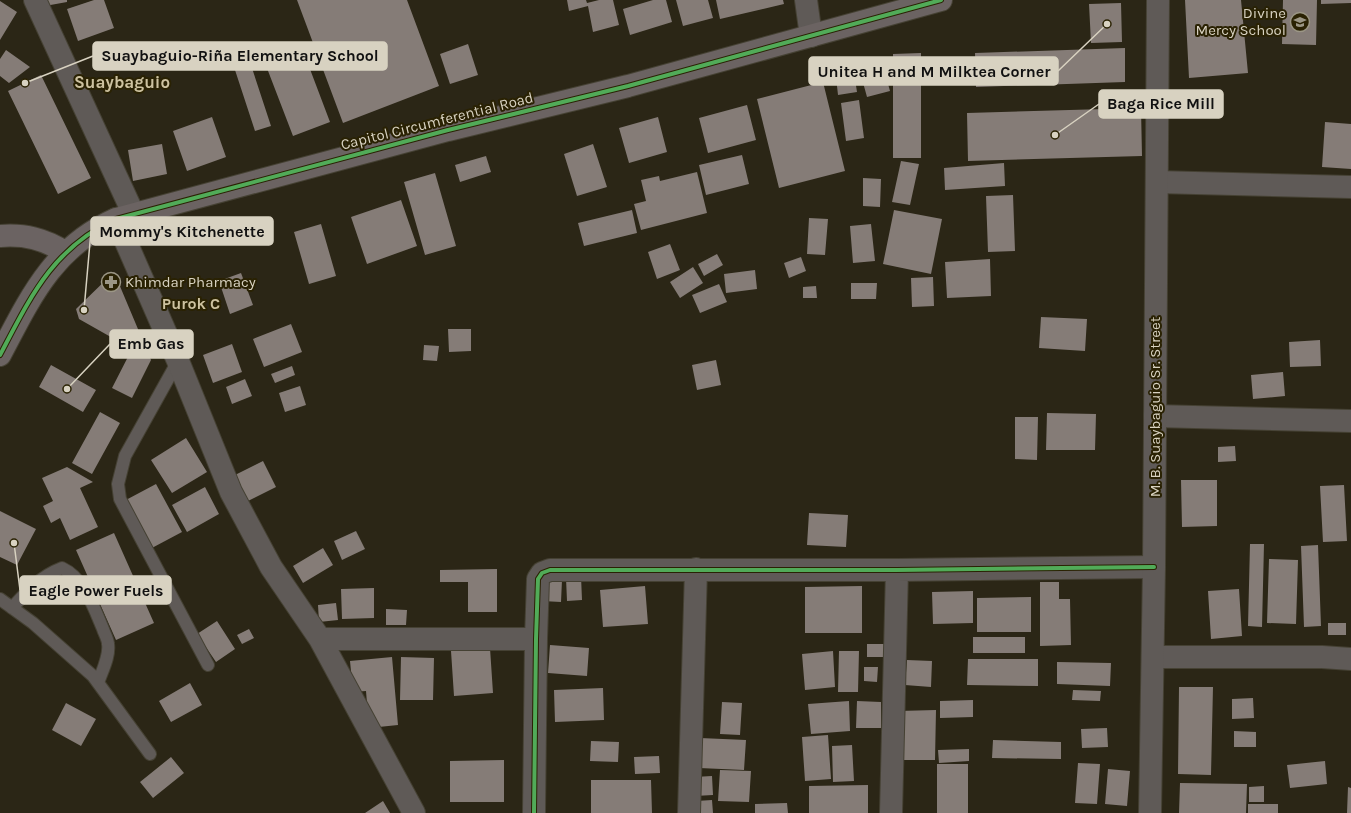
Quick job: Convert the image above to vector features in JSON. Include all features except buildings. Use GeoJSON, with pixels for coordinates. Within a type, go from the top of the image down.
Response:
{"type":"FeatureCollection","features":[{"type":"Feature","properties":{"kind":"main road","name":"Capitol Circumferential Road"},"geometry":{"type":"LineString","coordinates":[[0,356],[39,286],[65,252],[98,227],[125,216],[448,130],[628,86],[812,36],[910,4],[941,0]]}},
{"type":"Feature","properties":{"kind":"main road"},"geometry":{"type":"LineString","coordinates":[[0,236],[25,236],[38,238],[49,242],[65,252]]}},
{"type":"Feature","properties":{"kind":"street"},"geometry":{"type":"LineString","coordinates":[[35,0],[125,216],[178,361],[231,492],[271,567],[320,639],[414,813]]}},
{"type":"Feature","properties":{"kind":"street"},"geometry":{"type":"LineString","coordinates":[[806,0],[812,36]]}},
{"type":"Feature","properties":{"kind":"street","name":"M. B. Suaybaguio Sr. Street"},"geometry":{"type":"LineString","coordinates":[[1150,813],[1154,567],[1158,0]]}},
{"type":"Feature","properties":{"kind":"street"},"geometry":{"type":"LineString","coordinates":[[1157,182],[1351,187]]}},
{"type":"Feature","properties":{"kind":"street"},"geometry":{"type":"LineString","coordinates":[[1155,416],[1351,421]]}},
{"type":"Feature","properties":{"kind":"street"},"geometry":{"type":"LineString","coordinates":[[534,813],[536,639],[538,580],[542,573],[550,570],[897,570],[1154,567]]}},
{"type":"Feature","properties":{"kind":"street"},"geometry":{"type":"LineString","coordinates":[[688,813],[696,569]]}},
{"type":"Feature","properties":{"kind":"street"},"geometry":{"type":"LineString","coordinates":[[891,813],[897,570]]}},
{"type":"Feature","properties":{"kind":"street"},"geometry":{"type":"LineString","coordinates":[[320,639],[536,639]]}},
{"type":"Feature","properties":{"kind":"street"},"geometry":{"type":"LineString","coordinates":[[1153,657],[1322,657],[1351,659]]}},
{"type":"Feature","properties":{"kind":"lane"},"geometry":{"type":"LineString","coordinates":[[178,361],[125,456],[118,484],[120,499],[208,665]]}},
{"type":"Feature","properties":{"kind":"lane"},"geometry":{"type":"LineString","coordinates":[[12,608],[34,584],[50,572],[62,568],[70,572],[83,587],[97,614],[108,644],[107,657],[98,683]]}},
{"type":"Feature","properties":{"kind":"lane"},"geometry":{"type":"LineString","coordinates":[[0,599],[76,659],[98,683],[150,754]]}},
{"type":"Feature","properties":{"kind":"cycle path"},"geometry":{"type":"LineString","coordinates":[[0,355],[33,294],[60,259],[76,244],[94,231],[116,219],[448,130],[628,86],[941,0]]}},
{"type":"Feature","properties":{"kind":"cycle path"},"geometry":{"type":"LineString","coordinates":[[534,813],[536,639],[538,579],[542,573],[550,570],[897,570],[1154,567]]}},
{"type":"Feature","properties":{"kind":"place","name":"Divine Mercy School"},"geometry":{"type":"Point","coordinates":[1300,22]}},
{"type":"Feature","properties":{"kind":"place","name":"Unitea H and M Milktea Corner"},"geometry":{"type":"Point","coordinates":[1107,24]}},
{"type":"Feature","properties":{"kind":"place","name":"Suaybaguio-Riña Elementary School"},"geometry":{"type":"Point","coordinates":[25,83]}},
{"type":"Feature","properties":{"kind":"place","name":"Baga Rice Mill"},"geometry":{"type":"Point","coordinates":[1055,135]}},
{"type":"Feature","properties":{"kind":"place","name":"Khimdar Pharmacy"},"geometry":{"type":"Point","coordinates":[111,282]}},
{"type":"Feature","properties":{"kind":"place","name":"Mommy's Kitchenette"},"geometry":{"type":"Point","coordinates":[84,310]}},
{"type":"Feature","properties":{"kind":"place","name":"Emb Gas"},"geometry":{"type":"Point","coordinates":[67,389]}},
{"type":"Feature","properties":{"kind":"place","name":"Eagle Power Fuels"},"geometry":{"type":"Point","coordinates":[14,543]}},
{"type":"Feature","properties":{"kind":"district","name":"Suaybaguio"},"geometry":{"type":"Point","coordinates":[122,82]}},
{"type":"Feature","properties":{"kind":"district","name":"Purok C"},"geometry":{"type":"Point","coordinates":[191,303]}}]}
